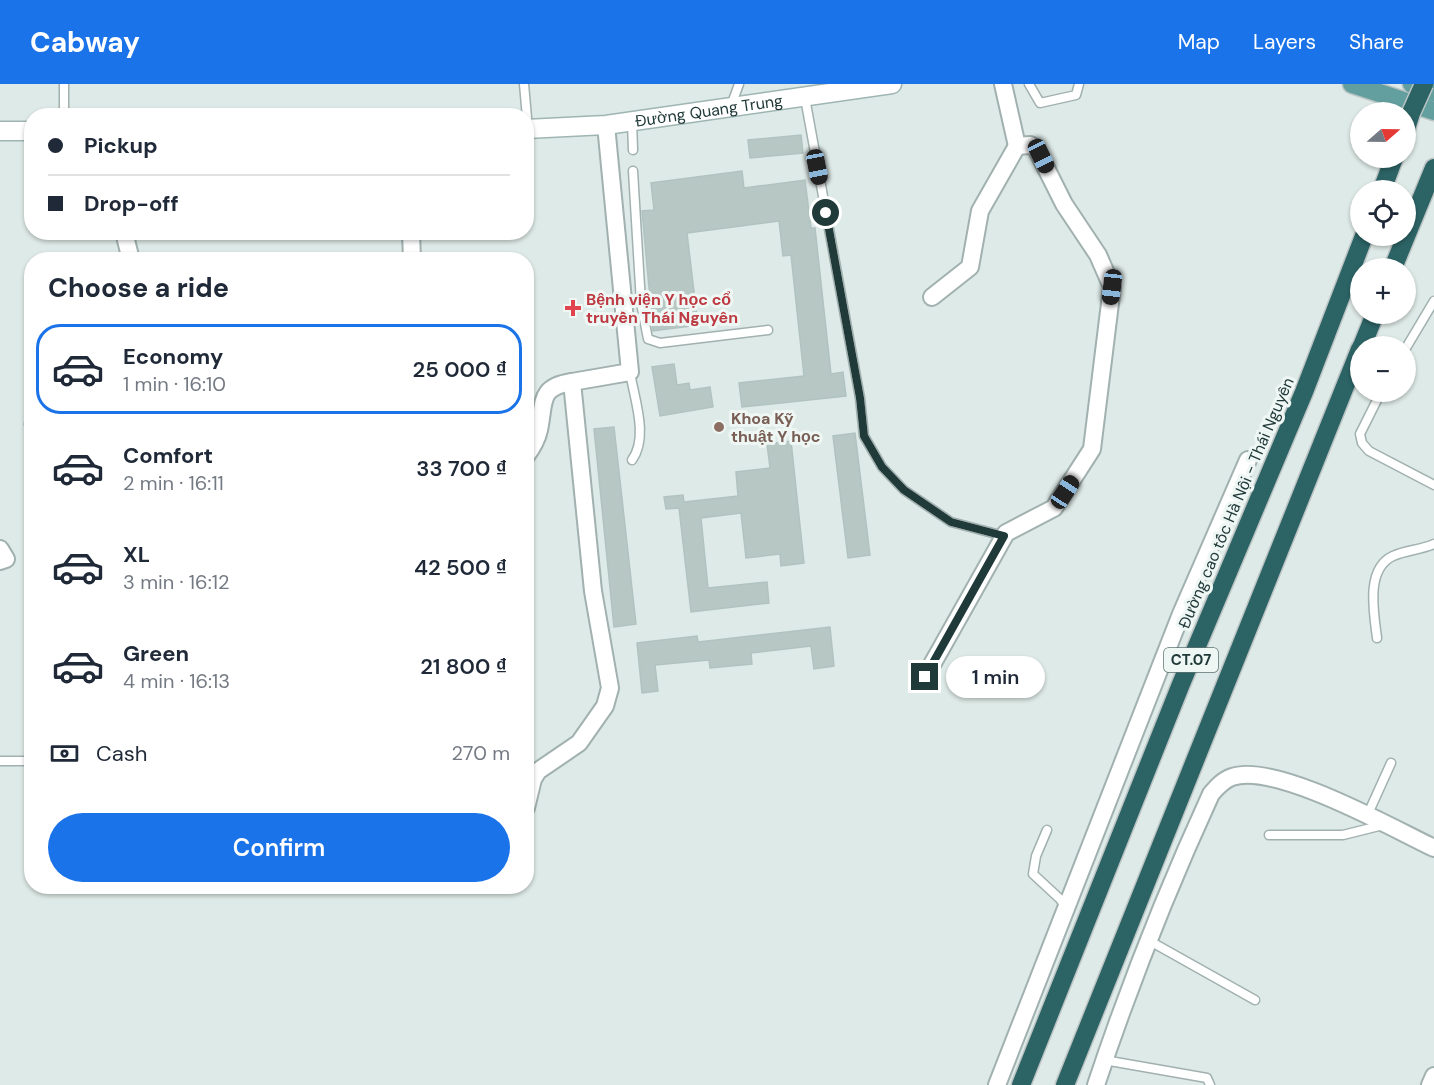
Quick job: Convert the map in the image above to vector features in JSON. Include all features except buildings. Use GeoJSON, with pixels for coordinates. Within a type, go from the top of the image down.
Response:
{"type":"FeatureCollection","features":[{"type":"Feature","properties":{"kind":"highway"},"geometry":{"type":"LineString","coordinates":[[1416,102],[1424,84]]}},
{"type":"Feature","properties":{"kind":"highway"},"geometry":{"type":"LineString","coordinates":[[1397,258],[1434,168]]}},
{"type":"Feature","properties":{"kind":"highway","name":"Đường cao tốc Hà Nội - Thái Nguyên"},"geometry":{"type":"LineString","coordinates":[[1021,1085],[1180,684],[1304,392],[1360,246]]}},
{"type":"Feature","properties":{"kind":"highway","name":"CT.07"},"geometry":{"type":"LineString","coordinates":[[1065,1085],[1350,375]]}},
{"type":"Feature","properties":{"kind":"main road","name":"Đường Quang Trung"},"geometry":{"type":"LineString","coordinates":[[534,129],[632,122],[892,84]]}},
{"type":"Feature","properties":{"kind":"main road"},"geometry":{"type":"LineString","coordinates":[[1352,84],[1434,111]]}},
{"type":"Feature","properties":{"kind":"main road"},"geometry":{"type":"LineString","coordinates":[[1412,84],[1434,92]]}},
{"type":"Feature","properties":{"kind":"main road"},"geometry":{"type":"LineString","coordinates":[[0,130],[24,131]]}},
{"type":"Feature","properties":{"kind":"street"},"geometry":{"type":"LineString","coordinates":[[932,297],[970,267],[980,211],[1017,146],[1003,84]]}},
{"type":"Feature","properties":{"kind":"street"},"geometry":{"type":"LineString","coordinates":[[534,440],[539,430],[541,410],[547,392],[555,385],[630,372],[606,125]]}},
{"type":"Feature","properties":{"kind":"street"},"geometry":{"type":"LineString","coordinates":[[925,677],[1004,536],[1019,524],[1054,508],[1092,449],[1112,287],[1098,255],[1064,204],[1036,148],[1030,145],[1017,146]]}},
{"type":"Feature","properties":{"kind":"street"},"geometry":{"type":"LineString","coordinates":[[534,777],[538,771],[579,743],[605,706],[610,688],[593,591],[572,382]]}},
{"type":"Feature","properties":{"kind":"street"},"geometry":{"type":"LineString","coordinates":[[997,1085],[1177,625],[1248,460]]}},
{"type":"Feature","properties":{"kind":"street"},"geometry":{"type":"LineString","coordinates":[[0,549],[6,559],[0,561]]}},
{"type":"Feature","properties":{"kind":"street"},"geometry":{"type":"LineString","coordinates":[[1096,1085],[1166,891],[1211,794],[1222,783],[1233,777],[1266,776],[1323,795],[1434,848]]}},
{"type":"Feature","properties":{"kind":"street"},"geometry":{"type":"LineString","coordinates":[[1430,1085],[1434,1076]]}},
{"type":"Feature","properties":{"kind":"lane"},"geometry":{"type":"LineString","coordinates":[[64,84],[64,108]]}},
{"type":"Feature","properties":{"kind":"lane"},"geometry":{"type":"LineString","coordinates":[[524,84],[526,108]]}},
{"type":"Feature","properties":{"kind":"lane"},"geometry":{"type":"LineString","coordinates":[[731,107],[739,84]]}},
{"type":"Feature","properties":{"kind":"lane"},"geometry":{"type":"LineString","coordinates":[[1029,84],[1040,103],[1076,95],[1079,84]]}},
{"type":"Feature","properties":{"kind":"lane"},"geometry":{"type":"LineString","coordinates":[[805,98],[860,398],[864,436],[882,467],[904,490],[951,522],[1004,536]]}},
{"type":"Feature","properties":{"kind":"lane"},"geometry":{"type":"LineString","coordinates":[[632,122],[633,150]]}},
{"type":"Feature","properties":{"kind":"lane"},"geometry":{"type":"LineString","coordinates":[[633,171],[641,303],[648,339],[660,344],[768,330]]}},
{"type":"Feature","properties":{"kind":"lane"},"geometry":{"type":"LineString","coordinates":[[1413,336],[1434,301]]}},
{"type":"Feature","properties":{"kind":"lane"},"geometry":{"type":"LineString","coordinates":[[630,372],[640,435],[638,453],[632,460]]}},
{"type":"Feature","properties":{"kind":"lane"},"geometry":{"type":"LineString","coordinates":[[1376,402],[1360,434],[1362,443],[1370,451],[1434,485]]}},
{"type":"Feature","properties":{"kind":"lane"},"geometry":{"type":"LineString","coordinates":[[1377,638],[1374,582],[1381,565],[1391,556],[1434,544]]}},
{"type":"Feature","properties":{"kind":"lane"},"geometry":{"type":"LineString","coordinates":[[0,761],[24,759]]}},
{"type":"Feature","properties":{"kind":"lane"},"geometry":{"type":"LineString","coordinates":[[1367,816],[1391,763]]}},
{"type":"Feature","properties":{"kind":"lane"},"geometry":{"type":"LineString","coordinates":[[1269,835],[1344,835],[1384,825]]}},
{"type":"Feature","properties":{"kind":"lane"},"geometry":{"type":"LineString","coordinates":[[1047,830],[1034,862],[1034,874],[1056,895],[1067,910]]}},
{"type":"Feature","properties":{"kind":"lane"},"geometry":{"type":"LineString","coordinates":[[1148,940],[1255,1000]]}},
{"type":"Feature","properties":{"kind":"lane"},"geometry":{"type":"LineString","coordinates":[[1104,1060],[1207,1078],[1210,1085]]}},
{"type":"Feature","properties":{"kind":"place","name":"Bệnh viện Y học cổ truyền Thái Nguyên"},"geometry":{"type":"Point","coordinates":[573,308]}},
{"type":"Feature","properties":{"kind":"place","name":"Khoa Kỹ thuật Y học"},"geometry":{"type":"Point","coordinates":[719,427]}},
{"type":"Feature","properties":{"kind":"route"},"geometry":{"type":"LineString","coordinates":[[826,213],[860,398],[864,436],[882,467],[904,490],[951,522],[1004,536],[925,677]]}}]}
